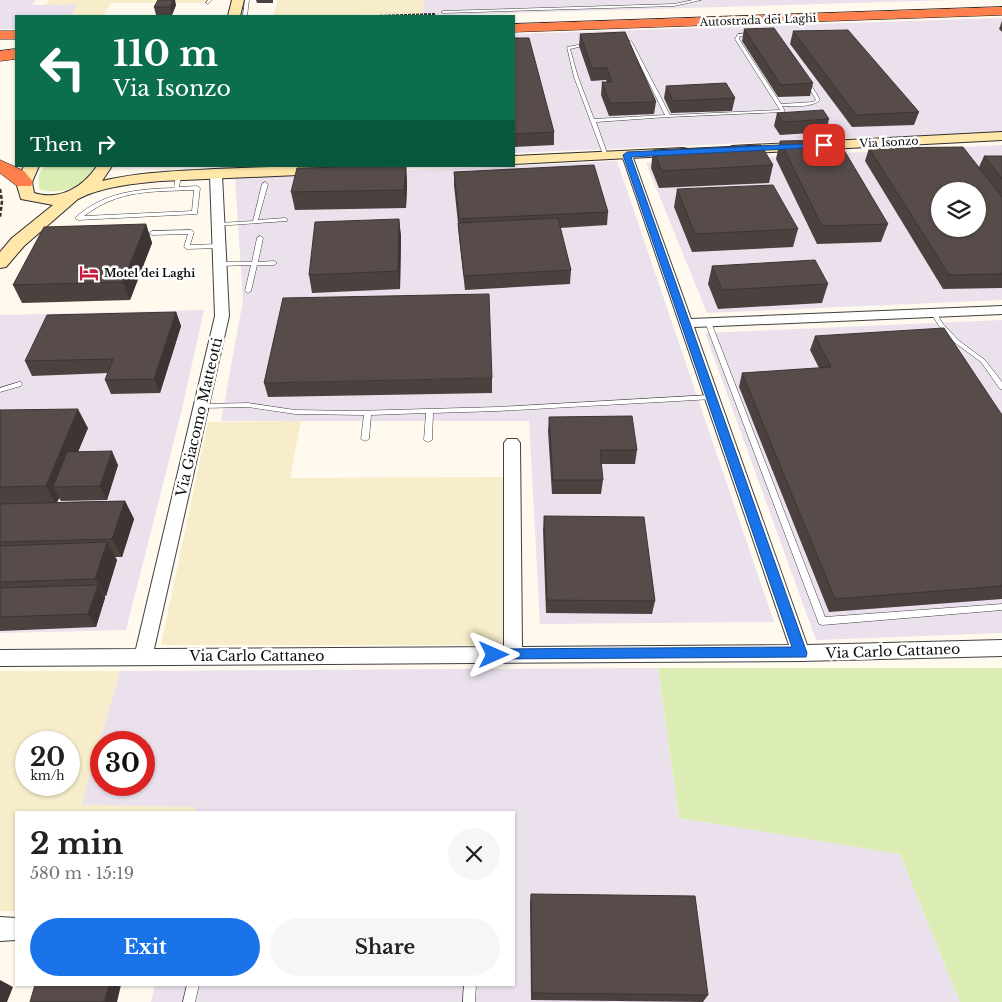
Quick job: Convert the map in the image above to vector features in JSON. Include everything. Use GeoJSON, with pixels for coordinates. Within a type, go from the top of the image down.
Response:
{"type":"FeatureCollection","features":[{"type":"Feature","properties":{"kind":"highway","name":"Autostrada dei Laghi"},"geometry":{"type":"LineString","coordinates":[[515,21],[1002,4]]}},
{"type":"Feature","properties":{"kind":"highway","name":"Autostrada dei Laghi"},"geometry":{"type":"LineString","coordinates":[[515,28],[1002,11]]}},
{"type":"Feature","properties":{"kind":"highway"},"geometry":{"type":"LineString","coordinates":[[0,36],[15,36]]}},
{"type":"Feature","properties":{"kind":"highway"},"geometry":{"type":"LineString","coordinates":[[0,46],[15,46]]}},
{"type":"Feature","properties":{"kind":"highway"},"geometry":{"type":"LineString","coordinates":[[0,56],[15,54]]}},
{"type":"Feature","properties":{"kind":"highway"},"geometry":{"type":"LineString","coordinates":[[0,158],[15,156]]}},
{"type":"Feature","properties":{"kind":"highway"},"geometry":{"type":"LineString","coordinates":[[0,166],[28,181]]}},
{"type":"Feature","properties":{"kind":"street"},"geometry":{"type":"LineString","coordinates":[[234,15],[238,0]]}},
{"type":"Feature","properties":{"kind":"street","name":"Via Isonzo"},"geometry":{"type":"LineString","coordinates":[[716,150],[1002,136]]}},
{"type":"Feature","properties":{"kind":"street"},"geometry":{"type":"LineString","coordinates":[[515,160],[696,151]]}},
{"type":"Feature","properties":{"kind":"street"},"geometry":{"type":"LineString","coordinates":[[627,155],[684,323],[801,653]]}},
{"type":"Feature","properties":{"kind":"street"},"geometry":{"type":"LineString","coordinates":[[0,263],[18,242],[100,174],[104,167]]}},
{"type":"Feature","properties":{"kind":"street"},"geometry":{"type":"LineString","coordinates":[[119,167],[134,173],[161,176],[177,183],[216,174],[366,167]]}},
{"type":"Feature","properties":{"kind":"street","name":"Via Giacomo Matteotti"},"geometry":{"type":"LineString","coordinates":[[143,657],[203,406],[222,316],[216,174]]}},
{"type":"Feature","properties":{"kind":"street"},"geometry":{"type":"LineString","coordinates":[[28,181],[45,201],[124,180],[161,176]]}},
{"type":"Feature","properties":{"kind":"street"},"geometry":{"type":"LineString","coordinates":[[18,242],[26,220],[28,181]]}},
{"type":"Feature","properties":{"kind":"street"},"geometry":{"type":"LineString","coordinates":[[684,323],[1002,310]]}},
{"type":"Feature","properties":{"kind":"street"},"geometry":{"type":"LineString","coordinates":[[512,443],[513,655]]}},
{"type":"Feature","properties":{"kind":"street","name":"Via Carlo Cattaneo"},"geometry":{"type":"LineString","coordinates":[[0,658],[801,653],[1002,648]]}},
{"type":"Feature","properties":{"kind":"street"},"geometry":{"type":"LineString","coordinates":[[0,929],[15,929]]}},
{"type":"Feature","properties":{"kind":"lane"},"geometry":{"type":"LineString","coordinates":[[245,15],[248,0]]}},
{"type":"Feature","properties":{"kind":"lane"},"geometry":{"type":"LineString","coordinates":[[444,12],[674,5],[699,0]]}},
{"type":"Feature","properties":{"kind":"lane"},"geometry":{"type":"LineString","coordinates":[[593,120],[783,110],[737,39],[739,35],[756,34]]}},
{"type":"Feature","properties":{"kind":"lane"},"geometry":{"type":"LineString","coordinates":[[613,43],[630,42],[668,116]]}},
{"type":"Feature","properties":{"kind":"lane"},"geometry":{"type":"LineString","coordinates":[[595,44],[568,48],[606,156]]}},
{"type":"Feature","properties":{"kind":"lane"},"geometry":{"type":"LineString","coordinates":[[779,105],[818,100],[817,95],[802,73]]}},
{"type":"Feature","properties":{"kind":"lane"},"geometry":{"type":"LineString","coordinates":[[177,183],[196,188],[195,212],[78,218],[98,204],[124,192],[177,183]]}},
{"type":"Feature","properties":{"kind":"lane"},"geometry":{"type":"LineString","coordinates":[[255,222],[265,184]]}},
{"type":"Feature","properties":{"kind":"lane"},"geometry":{"type":"LineString","coordinates":[[218,225],[285,220]]}},
{"type":"Feature","properties":{"kind":"lane"},"geometry":{"type":"LineString","coordinates":[[152,233],[191,232],[187,246],[219,246]]}},
{"type":"Feature","properties":{"kind":"lane"},"geometry":{"type":"LineString","coordinates":[[248,291],[260,238]]}},
{"type":"Feature","properties":{"kind":"lane"},"geometry":{"type":"LineString","coordinates":[[220,264],[274,263]]}},
{"type":"Feature","properties":{"kind":"lane"},"geometry":{"type":"LineString","coordinates":[[934,313],[941,325],[956,341],[983,361],[1002,388]]}},
{"type":"Feature","properties":{"kind":"lane"},"geometry":{"type":"LineString","coordinates":[[708,322],[822,621],[1002,607]]}},
{"type":"Feature","properties":{"kind":"lane"},"geometry":{"type":"LineString","coordinates":[[0,390],[19,384]]}},
{"type":"Feature","properties":{"kind":"lane"},"geometry":{"type":"LineString","coordinates":[[203,406],[248,405],[295,412],[430,412],[711,397]]}},
{"type":"Feature","properties":{"kind":"lane"},"geometry":{"type":"LineString","coordinates":[[428,440],[430,412]]}},
{"type":"Feature","properties":{"kind":"lane"},"geometry":{"type":"LineString","coordinates":[[365,439],[368,413]]}},
{"type":"Feature","properties":{"kind":"lane"},"geometry":{"type":"LineString","coordinates":[[189,1002],[193,986]]}},
{"type":"Feature","properties":{"kind":"lane"},"geometry":{"type":"LineString","coordinates":[[469,1002],[470,986]]}},
{"type":"Feature","properties":{"kind":"path"},"geometry":{"type":"LineString","coordinates":[[393,15],[444,12]]}},
{"type":"Feature","properties":{"kind":"path"},"geometry":{"type":"LineString","coordinates":[[0,189],[2,201],[0,217]]}},
{"type":"Feature","properties":{"kind":"shaded area"},"geometry":{"type":"Polygon","coordinates":[[[0,0],[36,0],[32,5],[77,4],[72,15],[15,15],[15,29],[0,29],[0,0]]]}},
{"type":"Feature","properties":{"kind":"shaded area"},"geometry":{"type":"Polygon","coordinates":[[[50,0],[207,0],[205,3],[111,3],[104,15],[72,15],[77,4],[45,5],[50,0]]]}},
{"type":"Feature","properties":{"kind":"shaded area"},"geometry":{"type":"Polygon","coordinates":[[[278,0],[425,0],[422,14],[273,15],[278,0]]]}},
{"type":"Feature","properties":{"kind":"shaded area"},"geometry":{"type":"Polygon","coordinates":[[[425,0],[951,0],[454,15],[421,15],[425,0]]]}},
{"type":"Feature","properties":{"kind":"shaded area"},"geometry":{"type":"Polygon","coordinates":[[[1002,18],[1002,132],[515,153],[515,34],[1002,18]]]}},
{"type":"Feature","properties":{"kind":"shaded area"},"geometry":{"type":"Polygon","coordinates":[[[1002,145],[1002,300],[707,313],[646,163],[1002,145]]]}},
{"type":"Feature","properties":{"kind":"shaded area"},"geometry":{"type":"Polygon","coordinates":[[[617,161],[774,622],[540,624],[529,421],[221,421],[243,300],[235,178],[617,161]]]}},
{"type":"Feature","properties":{"kind":"shaded area"},"geometry":{"type":"Polygon","coordinates":[[[204,310],[181,413],[126,630],[0,633],[0,315],[204,310]]]}},
{"type":"Feature","properties":{"kind":"shaded area"},"geometry":{"type":"Polygon","coordinates":[[[1002,320],[1002,633],[816,640],[705,333],[1002,320]]]}},
{"type":"Feature","properties":{"kind":"shaded area"},"geometry":{"type":"Polygon","coordinates":[[[301,421],[290,478],[506,477],[506,645],[161,645],[208,422],[301,421]]]}},
{"type":"Feature","properties":{"kind":"shaded area"},"geometry":{"type":"Polygon","coordinates":[[[658,668],[679,818],[900,854],[960,1002],[151,1002],[155,986],[515,986],[515,811],[195,811],[196,808],[81,805],[90,774],[90,796],[155,796],[155,731],[103,731],[120,671],[658,668]]]}},
{"type":"Feature","properties":{"kind":"shaded area"},"geometry":{"type":"Polygon","coordinates":[[[0,671],[120,671],[103,731],[90,731],[90,774],[81,805],[196,807],[195,811],[15,811],[15,911],[0,911],[0,671]]]}},
{"type":"Feature","properties":{"kind":"green space"},"geometry":{"type":"Polygon","coordinates":[[[44,167],[95,167],[87,179],[72,188],[63,190],[46,191],[39,189],[39,174],[44,167]]]}},
{"type":"Feature","properties":{"kind":"green space"},"geometry":{"type":"Polygon","coordinates":[[[658,668],[1002,668],[1002,1002],[960,1002],[900,854],[679,818],[658,668]]]}},
{"type":"Feature","properties":{"kind":"building"},"geometry":{"type":"Polygon","coordinates":[[[158,0],[173,0],[170,7],[154,7],[158,0]]]}},
{"type":"Feature","properties":{"kind":"building"},"geometry":{"type":"Polygon","coordinates":[[[774,28],[813,83],[781,85],[744,29],[774,28]]]}},
{"type":"Feature","properties":{"kind":"building"},"geometry":{"type":"Polygon","coordinates":[[[848,30],[919,112],[856,115],[793,31],[848,30]]]}},
{"type":"Feature","properties":{"kind":"building"},"geometry":{"type":"Polygon","coordinates":[[[625,32],[656,102],[610,103],[602,82],[612,82],[607,68],[592,68],[580,34],[625,32]]]}},
{"type":"Feature","properties":{"kind":"building"},"geometry":{"type":"Polygon","coordinates":[[[515,38],[529,38],[554,132],[515,134],[515,38]]]}},
{"type":"Feature","properties":{"kind":"building"},"geometry":{"type":"Polygon","coordinates":[[[726,83],[735,98],[673,101],[666,86],[726,83]]]}},
{"type":"Feature","properties":{"kind":"building"},"geometry":{"type":"Polygon","coordinates":[[[823,110],[829,119],[783,122],[777,113],[823,110]]]}},
{"type":"Feature","properties":{"kind":"building"},"geometry":{"type":"Polygon","coordinates":[[[838,140],[888,224],[822,226],[780,141],[838,140]]]}},
{"type":"Feature","properties":{"kind":"building"},"geometry":{"type":"Polygon","coordinates":[[[761,145],[773,165],[662,171],[653,150],[761,145]]]}},
{"type":"Feature","properties":{"kind":"building"},"geometry":{"type":"Polygon","coordinates":[[[963,147],[1002,197],[1002,274],[949,275],[869,148],[963,147]]]}},
{"type":"Feature","properties":{"kind":"building"},"geometry":{"type":"Polygon","coordinates":[[[984,156],[1002,156],[1002,179],[984,156]]]}},
{"type":"Feature","properties":{"kind":"building"},"geometry":{"type":"Polygon","coordinates":[[[594,165],[608,212],[459,219],[454,172],[594,165]]]}},
{"type":"Feature","properties":{"kind":"building"},"geometry":{"type":"Polygon","coordinates":[[[406,167],[404,190],[291,192],[297,168],[406,167]]]}},
{"type":"Feature","properties":{"kind":"building"},"geometry":{"type":"Polygon","coordinates":[[[773,185],[798,229],[695,234],[677,189],[773,185]]]}},
{"type":"Feature","properties":{"kind":"building"},"geometry":{"type":"Polygon","coordinates":[[[558,218],[571,270],[464,276],[458,223],[558,218]]]}},
{"type":"Feature","properties":{"kind":"building"},"geometry":{"type":"Polygon","coordinates":[[[399,219],[398,271],[309,275],[315,222],[399,219]]]}},
{"type":"Feature","properties":{"kind":"building"},"geometry":{"type":"Polygon","coordinates":[[[146,224],[123,282],[13,285],[44,227],[146,224]]]}},
{"type":"Feature","properties":{"kind":"building"},"geometry":{"type":"Polygon","coordinates":[[[815,260],[828,284],[722,290],[712,266],[815,260]]]}},
{"type":"Feature","properties":{"kind":"building"},"geometry":{"type":"Polygon","coordinates":[[[489,294],[492,378],[264,383],[283,298],[489,294]]]}},
{"type":"Feature","properties":{"kind":"building"},"geometry":{"type":"Polygon","coordinates":[[[176,312],[154,379],[105,380],[113,359],[25,361],[47,315],[176,312]]]}},
{"type":"Feature","properties":{"kind":"building"},"geometry":{"type":"Polygon","coordinates":[[[944,328],[1002,415],[1002,586],[835,599],[742,373],[831,367],[815,336],[944,328]]]}},
{"type":"Feature","properties":{"kind":"building"},"geometry":{"type":"Polygon","coordinates":[[[78,409],[46,486],[0,487],[0,410],[78,409]]]}},
{"type":"Feature","properties":{"kind":"building"},"geometry":{"type":"Polygon","coordinates":[[[632,416],[637,450],[600,450],[603,480],[553,480],[549,417],[632,416]]]}},
{"type":"Feature","properties":{"kind":"building"},"geometry":{"type":"Polygon","coordinates":[[[112,451],[100,486],[53,487],[67,452],[112,451]]]}},
{"type":"Feature","properties":{"kind":"building"},"geometry":{"type":"Polygon","coordinates":[[[125,501],[112,539],[0,542],[0,504],[125,501]]]}},
{"type":"Feature","properties":{"kind":"building"},"geometry":{"type":"Polygon","coordinates":[[[544,516],[644,517],[655,601],[547,600],[544,516]]]}},
{"type":"Feature","properties":{"kind":"building"},"geometry":{"type":"Polygon","coordinates":[[[107,542],[95,579],[0,582],[0,546],[107,542]]]}},
{"type":"Feature","properties":{"kind":"building"},"geometry":{"type":"Polygon","coordinates":[[[98,585],[88,614],[0,617],[0,588],[98,585]]]}},
{"type":"Feature","properties":{"kind":"building"},"geometry":{"type":"Polygon","coordinates":[[[531,894],[695,896],[708,995],[532,993],[531,894]]]}},
{"type":"Feature","properties":{"kind":"building"},"geometry":{"type":"Polygon","coordinates":[[[35,986],[109,986],[104,1002],[30,1002],[35,986]]]}},
{"type":"Feature","properties":{"kind":"place","name":"Motel dei Laghi"},"geometry":{"type":"Point","coordinates":[89,273]}},
{"type":"Feature","properties":{"kind":"route"},"geometry":{"type":"LineString","coordinates":[[494,655],[801,653],[684,323],[627,155],[824,145]]}}]}
